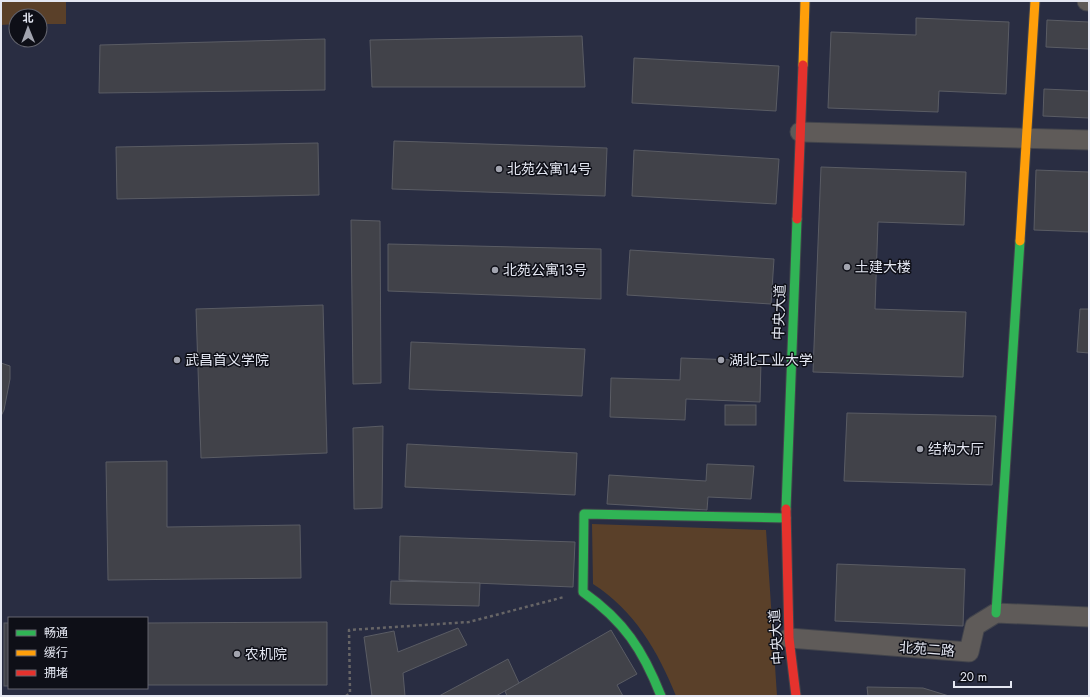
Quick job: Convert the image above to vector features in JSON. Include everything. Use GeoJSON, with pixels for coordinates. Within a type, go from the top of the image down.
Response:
{"type":"FeatureCollection","features":[{"type":"Feature","properties":{"kind":"street","name":"中央大道"},"geometry":{"type":"LineString","coordinates":[[796,696],[789,638],[786,518],[805,1]]}},
{"type":"Feature","properties":{"kind":"street"},"geometry":{"type":"LineString","coordinates":[[1034,1],[996,613],[1089,617]]}},
{"type":"Feature","properties":{"kind":"street"},"geometry":{"type":"LineString","coordinates":[[800,132],[1026,137],[1089,140]]}},
{"type":"Feature","properties":{"kind":"street"},"geometry":{"type":"LineString","coordinates":[[661,696],[643,653],[624,625],[604,606],[583,592],[584,514],[786,518]]}},
{"type":"Feature","properties":{"kind":"street","name":"北苑二路"},"geometry":{"type":"LineString","coordinates":[[789,638],[968,652],[975,626],[996,613]]}},
{"type":"Feature","properties":{"kind":"path"},"geometry":{"type":"LineString","coordinates":[[346,696],[350,693],[349,630],[469,622],[583,592]]}},
{"type":"Feature","properties":{"kind":"shaded area","name":"湖北工业大学"},"geometry":{"type":"Polygon","coordinates":[[[1,1],[1089,1],[1089,696],[1,696],[1,1]]]}},
{"type":"Feature","properties":{"kind":"shaded area"},"geometry":{"type":"Polygon","coordinates":[[[1,1],[66,1],[66,24],[48,24],[48,8],[8,8],[8,25],[1,25],[1,1]]]}},
{"type":"Feature","properties":{"kind":"shaded area"},"geometry":{"type":"Polygon","coordinates":[[[592,524],[766,530],[777,696],[676,696],[653,648],[633,619],[608,594],[593,584],[592,524]]]}},
{"type":"Feature","properties":{"kind":"building"},"geometry":{"type":"Polygon","coordinates":[[[916,18],[1009,22],[1006,94],[939,91],[938,112],[828,108],[831,32],[916,35],[916,18]]]}},
{"type":"Feature","properties":{"kind":"building"},"geometry":{"type":"Polygon","coordinates":[[[1047,20],[1089,22],[1089,49],[1046,47],[1047,20]]]}},
{"type":"Feature","properties":{"kind":"building"},"geometry":{"type":"Polygon","coordinates":[[[582,36],[585,87],[372,87],[370,40],[582,36]]]}},
{"type":"Feature","properties":{"kind":"building"},"geometry":{"type":"Polygon","coordinates":[[[325,39],[325,90],[99,93],[100,45],[325,39]]]}},
{"type":"Feature","properties":{"kind":"building"},"geometry":{"type":"Polygon","coordinates":[[[634,58],[779,66],[776,111],[632,103],[634,58]]]}},
{"type":"Feature","properties":{"kind":"building"},"geometry":{"type":"Polygon","coordinates":[[[1044,89],[1089,91],[1089,118],[1043,116],[1044,89]]]}},
{"type":"Feature","properties":{"kind":"building","name":"北苑公寓14号"},"geometry":{"type":"Polygon","coordinates":[[[394,141],[607,148],[605,196],[392,189],[394,141]]]}},
{"type":"Feature","properties":{"kind":"building"},"geometry":{"type":"Polygon","coordinates":[[[318,143],[319,195],[117,199],[116,147],[318,143]]]}},
{"type":"Feature","properties":{"kind":"building"},"geometry":{"type":"Polygon","coordinates":[[[634,150],[779,159],[776,204],[632,196],[634,150]]]}},
{"type":"Feature","properties":{"kind":"building","name":"土建大楼"},"geometry":{"type":"Polygon","coordinates":[[[821,167],[966,172],[964,225],[878,222],[875,309],[966,312],[963,377],[813,372],[821,167]]]}},
{"type":"Feature","properties":{"kind":"building"},"geometry":{"type":"Polygon","coordinates":[[[1036,170],[1089,172],[1089,232],[1034,230],[1036,170]]]}},
{"type":"Feature","properties":{"kind":"building"},"geometry":{"type":"Polygon","coordinates":[[[351,220],[380,221],[381,383],[353,384],[351,220]]]}},
{"type":"Feature","properties":{"kind":"building","name":"北苑公寓13号"},"geometry":{"type":"Polygon","coordinates":[[[388,244],[601,249],[601,299],[388,291],[388,244]]]}},
{"type":"Feature","properties":{"kind":"building"},"geometry":{"type":"Polygon","coordinates":[[[630,250],[774,259],[771,304],[627,295],[630,250]]]}},
{"type":"Feature","properties":{"kind":"building"},"geometry":{"type":"Polygon","coordinates":[[[323,305],[327,453],[201,458],[196,309],[323,305]]]}},
{"type":"Feature","properties":{"kind":"building"},"geometry":{"type":"Polygon","coordinates":[[[1080,309],[1089,309],[1089,353],[1077,352],[1080,309]]]}},
{"type":"Feature","properties":{"kind":"building"},"geometry":{"type":"Polygon","coordinates":[[[411,342],[585,349],[582,396],[409,389],[411,342]]]}},
{"type":"Feature","properties":{"kind":"building"},"geometry":{"type":"Polygon","coordinates":[[[681,358],[761,361],[760,402],[686,399],[685,420],[610,417],[611,378],[680,380],[681,358]]]}},
{"type":"Feature","properties":{"kind":"building"},"geometry":{"type":"Polygon","coordinates":[[[1,363],[10,366],[10,379],[4,410],[1,416],[1,363]]]}},
{"type":"Feature","properties":{"kind":"building"},"geometry":{"type":"Polygon","coordinates":[[[725,405],[756,405],[756,425],[725,425],[725,405]]]}},
{"type":"Feature","properties":{"kind":"building","name":"结构大厅"},"geometry":{"type":"Polygon","coordinates":[[[847,413],[996,416],[992,485],[844,481],[847,413]]]}},
{"type":"Feature","properties":{"kind":"building"},"geometry":{"type":"Polygon","coordinates":[[[383,426],[382,508],[354,509],[353,428],[383,426]]]}},
{"type":"Feature","properties":{"kind":"building"},"geometry":{"type":"Polygon","coordinates":[[[407,444],[577,453],[575,495],[405,487],[407,444]]]}},
{"type":"Feature","properties":{"kind":"building"},"geometry":{"type":"Polygon","coordinates":[[[167,461],[167,527],[300,525],[301,578],[108,580],[106,462],[167,461]]]}},
{"type":"Feature","properties":{"kind":"building"},"geometry":{"type":"Polygon","coordinates":[[[707,464],[754,466],[751,499],[708,497],[707,510],[607,504],[609,475],[706,481],[707,464]]]}},
{"type":"Feature","properties":{"kind":"building"},"geometry":{"type":"Polygon","coordinates":[[[400,536],[575,542],[573,587],[399,580],[400,536]]]}},
{"type":"Feature","properties":{"kind":"building"},"geometry":{"type":"Polygon","coordinates":[[[837,564],[965,569],[963,626],[835,621],[837,564]]]}},
{"type":"Feature","properties":{"kind":"building"},"geometry":{"type":"Polygon","coordinates":[[[391,581],[480,583],[479,606],[390,604],[391,581]]]}},
{"type":"Feature","properties":{"kind":"building","name":"农机院"},"geometry":{"type":"Polygon","coordinates":[[[327,622],[327,685],[148,685],[148,623],[327,622]]]}},
{"type":"Feature","properties":{"kind":"building"},"geometry":{"type":"Polygon","coordinates":[[[4,623],[8,623],[8,686],[4,686],[4,623]]]}},
{"type":"Feature","properties":{"kind":"building"},"geometry":{"type":"Polygon","coordinates":[[[458,628],[467,645],[403,673],[405,696],[372,696],[364,637],[394,631],[398,652],[458,628]]]}},
{"type":"Feature","properties":{"kind":"building"},"geometry":{"type":"Polygon","coordinates":[[[611,630],[637,674],[617,685],[623,696],[507,696],[505,691],[611,630]]]}},
{"type":"Feature","properties":{"kind":"building"},"geometry":{"type":"Polygon","coordinates":[[[508,659],[519,683],[496,696],[439,696],[508,659]]]}},
{"type":"Feature","properties":{"kind":"building"},"geometry":{"type":"Polygon","coordinates":[[[867,687],[923,688],[949,696],[868,696],[867,687]]]}},
{"type":"Feature","properties":{"kind":"traffic: fast"},"geometry":{"type":"LineString","coordinates":[[786,509],[797,219]]}},
{"type":"Feature","properties":{"kind":"traffic: fast"},"geometry":{"type":"LineString","coordinates":[[996,613],[1020,241]]}},
{"type":"Feature","properties":{"kind":"traffic: fast"},"geometry":{"type":"LineString","coordinates":[[661,696],[647,664],[631,638],[610,614],[583,592],[584,514],[786,518]]}},
{"type":"Feature","properties":{"kind":"traffic: slow"},"geometry":{"type":"LineString","coordinates":[[803,65],[805,1]]}},
{"type":"Feature","properties":{"kind":"traffic: slow"},"geometry":{"type":"LineString","coordinates":[[1020,241],[1035,1]]}},
{"type":"Feature","properties":{"kind":"traffic: jam"},"geometry":{"type":"LineString","coordinates":[[797,219],[803,65]]}},
{"type":"Feature","properties":{"kind":"traffic: jam"},"geometry":{"type":"LineString","coordinates":[[786,509],[789,638],[796,696]]}},
{"type":"Feature","properties":{"kind":"place","name":"北苑公寓14号"},"geometry":{"type":"Point","coordinates":[499,169]}},
{"type":"Feature","properties":{"kind":"place","name":"土建大楼"},"geometry":{"type":"Point","coordinates":[847,267]}},
{"type":"Feature","properties":{"kind":"place","name":"北苑公寓13号"},"geometry":{"type":"Point","coordinates":[495,270]}},
{"type":"Feature","properties":{"kind":"place","name":"武昌首义学院"},"geometry":{"type":"Point","coordinates":[177,360]}},
{"type":"Feature","properties":{"kind":"place","name":"湖北工业大学"},"geometry":{"type":"Point","coordinates":[721,360]}},
{"type":"Feature","properties":{"kind":"place","name":"结构大厅"},"geometry":{"type":"Point","coordinates":[920,449]}},
{"type":"Feature","properties":{"kind":"place","name":"农机院"},"geometry":{"type":"Point","coordinates":[237,654]}}]}
